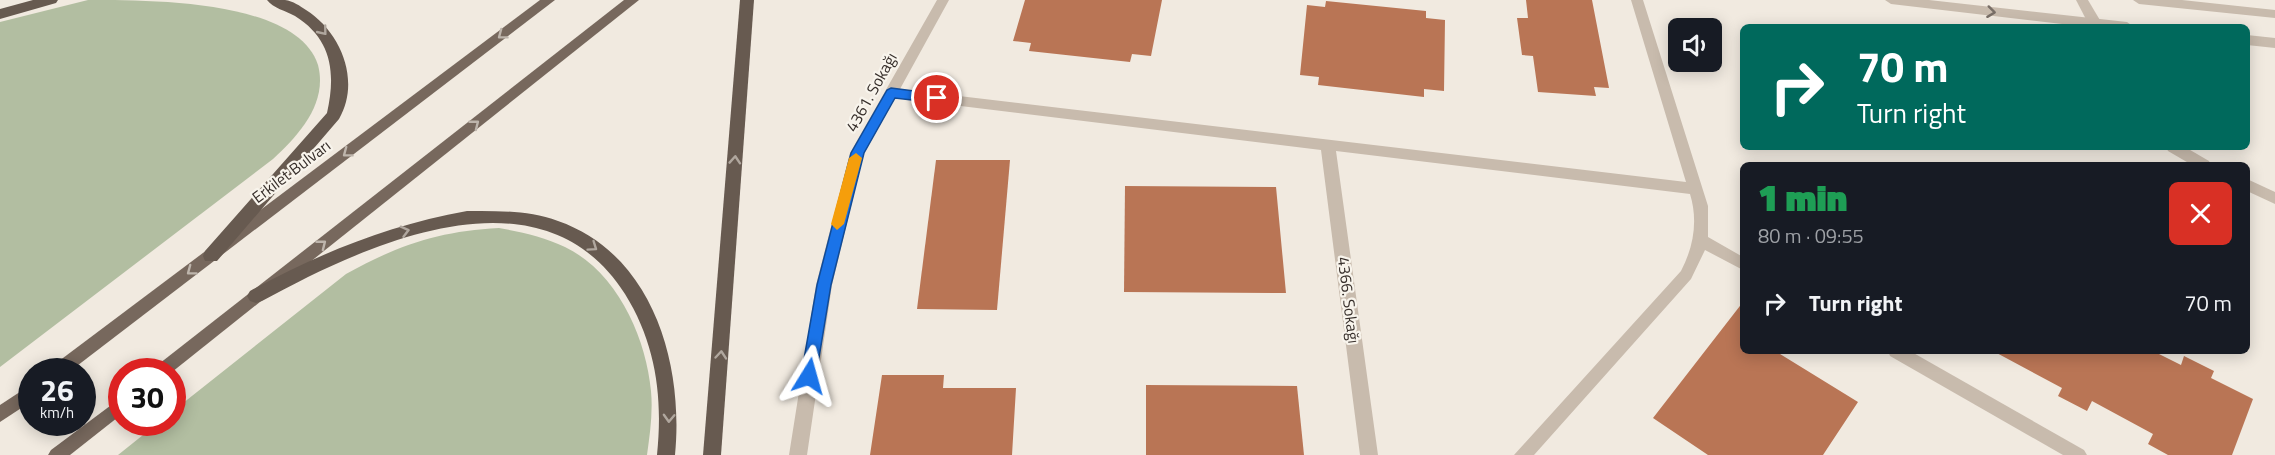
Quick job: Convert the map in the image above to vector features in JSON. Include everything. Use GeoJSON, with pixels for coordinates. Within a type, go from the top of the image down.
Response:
{"type":"FeatureCollection","features":[{"type":"Feature","properties":{"kind":"highway"},"geometry":{"type":"LineString","coordinates":[[0,14],[51,0]]}},
{"type":"Feature","properties":{"kind":"highway"},"geometry":{"type":"LineString","coordinates":[[211,256],[334,115],[339,97],[340,65],[327,35],[315,22],[300,12],[274,0]]}},
{"type":"Feature","properties":{"kind":"highway"},"geometry":{"type":"LineString","coordinates":[[712,455],[747,0]]}},
{"type":"Feature","properties":{"kind":"highway"},"geometry":{"type":"LineString","coordinates":[[256,296],[338,255],[402,231],[431,224],[487,217],[511,218],[557,228],[593,246],[608,259],[648,317],[661,347],[668,380],[670,415],[666,455]]}},
{"type":"Feature","properties":{"kind":"main road","name":"Erkilet Bulvarı"},"geometry":{"type":"LineString","coordinates":[[76,358],[549,0]]}},
{"type":"Feature","properties":{"kind":"main road"},"geometry":{"type":"LineString","coordinates":[[178,358],[633,0]]}},
{"type":"Feature","properties":{"kind":"main road"},"geometry":{"type":"LineString","coordinates":[[0,414],[18,401]]}},
{"type":"Feature","properties":{"kind":"main road"},"geometry":{"type":"LineString","coordinates":[[57,455],[108,415]]}},
{"type":"Feature","properties":{"kind":"street","name":"4361. Sokağı"},"geometry":{"type":"LineString","coordinates":[[798,455],[811,357],[839,216],[857,153],[943,0]]}},
{"type":"Feature","properties":{"kind":"street"},"geometry":{"type":"LineString","coordinates":[[1523,455],[1686,275],[1701,240],[1703,224],[1696,189],[1637,0]]}},
{"type":"Feature","properties":{"kind":"street"},"geometry":{"type":"LineString","coordinates":[[1891,0],[2080,24]]}},
{"type":"Feature","properties":{"kind":"street"},"geometry":{"type":"LineString","coordinates":[[2082,0],[2095,24]]}},
{"type":"Feature","properties":{"kind":"street"},"geometry":{"type":"LineString","coordinates":[[2139,0],[2275,14]]}},
{"type":"Feature","properties":{"kind":"street"},"geometry":{"type":"LineString","coordinates":[[2250,39],[2275,43]]}},
{"type":"Feature","properties":{"kind":"street"},"geometry":{"type":"LineString","coordinates":[[891,93],[1696,189]]}},
{"type":"Feature","properties":{"kind":"street","name":"4366. Sokağı"},"geometry":{"type":"LineString","coordinates":[[1328,145],[1369,455]]}},
{"type":"Feature","properties":{"kind":"street"},"geometry":{"type":"LineString","coordinates":[[2178,150],[2199,162]]}},
{"type":"Feature","properties":{"kind":"street"},"geometry":{"type":"LineString","coordinates":[[2250,186],[2275,198]]}},
{"type":"Feature","properties":{"kind":"street"},"geometry":{"type":"LineString","coordinates":[[1701,240],[1740,262]]}},
{"type":"Feature","properties":{"kind":"street"},"geometry":{"type":"LineString","coordinates":[[1901,354],[2078,455]]}},
{"type":"Feature","properties":{"kind":"green space"},"geometry":{"type":"Polygon","coordinates":[[[88,0],[184,3],[220,8],[253,16],[282,27],[305,44],[318,65],[319,92],[315,105],[301,129],[273,159],[0,367],[0,22],[88,0]]]}},
{"type":"Feature","properties":{"kind":"green space"},"geometry":{"type":"Polygon","coordinates":[[[499,228],[549,240],[583,258],[600,272],[614,289],[635,328],[648,370],[652,407],[647,455],[118,455],[142,436],[186,436],[186,401],[346,274],[384,255],[420,241],[499,228]]]}},
{"type":"Feature","properties":{"kind":"building"},"geometry":{"type":"Polygon","coordinates":[[[1025,0],[1162,0],[1151,56],[1132,54],[1130,62],[1029,51],[1031,43],[1013,41],[1025,0]]]}},
{"type":"Feature","properties":{"kind":"building"},"geometry":{"type":"Polygon","coordinates":[[[1526,0],[1592,0],[1609,88],[1594,87],[1596,96],[1538,92],[1533,56],[1522,55],[1517,18],[1528,18],[1526,0]]]}},
{"type":"Feature","properties":{"kind":"building"},"geometry":{"type":"Polygon","coordinates":[[[1326,1],[1426,11],[1426,18],[1445,20],[1444,91],[1424,89],[1424,97],[1318,85],[1319,77],[1300,75],[1307,5],[1325,7],[1326,1]]]}},
{"type":"Feature","properties":{"kind":"building"},"geometry":{"type":"Polygon","coordinates":[[[936,160],[1010,160],[997,310],[917,309],[936,160]]]}},
{"type":"Feature","properties":{"kind":"building"},"geometry":{"type":"Polygon","coordinates":[[[1125,186],[1276,187],[1286,293],[1124,292],[1125,186]]]}},
{"type":"Feature","properties":{"kind":"building"},"geometry":{"type":"Polygon","coordinates":[[[1740,306],[1740,354],[1780,354],[1858,402],[1823,455],[1708,455],[1653,418],[1740,306]]]}},
{"type":"Feature","properties":{"kind":"building"},"geometry":{"type":"Polygon","coordinates":[[[1999,354],[2159,354],[2181,365],[2184,356],[2214,371],[2211,378],[2253,399],[2232,455],[2168,455],[2148,444],[2153,434],[2092,401],[2087,411],[2058,396],[2062,388],[1999,354]]]}},
{"type":"Feature","properties":{"kind":"building"},"geometry":{"type":"Polygon","coordinates":[[[882,375],[944,375],[943,388],[1016,388],[1012,455],[870,455],[882,375]]]}},
{"type":"Feature","properties":{"kind":"building"},"geometry":{"type":"Polygon","coordinates":[[[1146,385],[1297,386],[1304,455],[1146,455],[1146,385]]]}},
{"type":"Feature","properties":{"kind":"slow traffic"},"geometry":{"type":"LineString","coordinates":[[837,224],[856,158]]}},
{"type":"Feature","properties":{"kind":"route"},"geometry":{"type":"LineString","coordinates":[[809,376],[824,285],[839,216],[857,153],[891,93],[937,98]]}}]}
